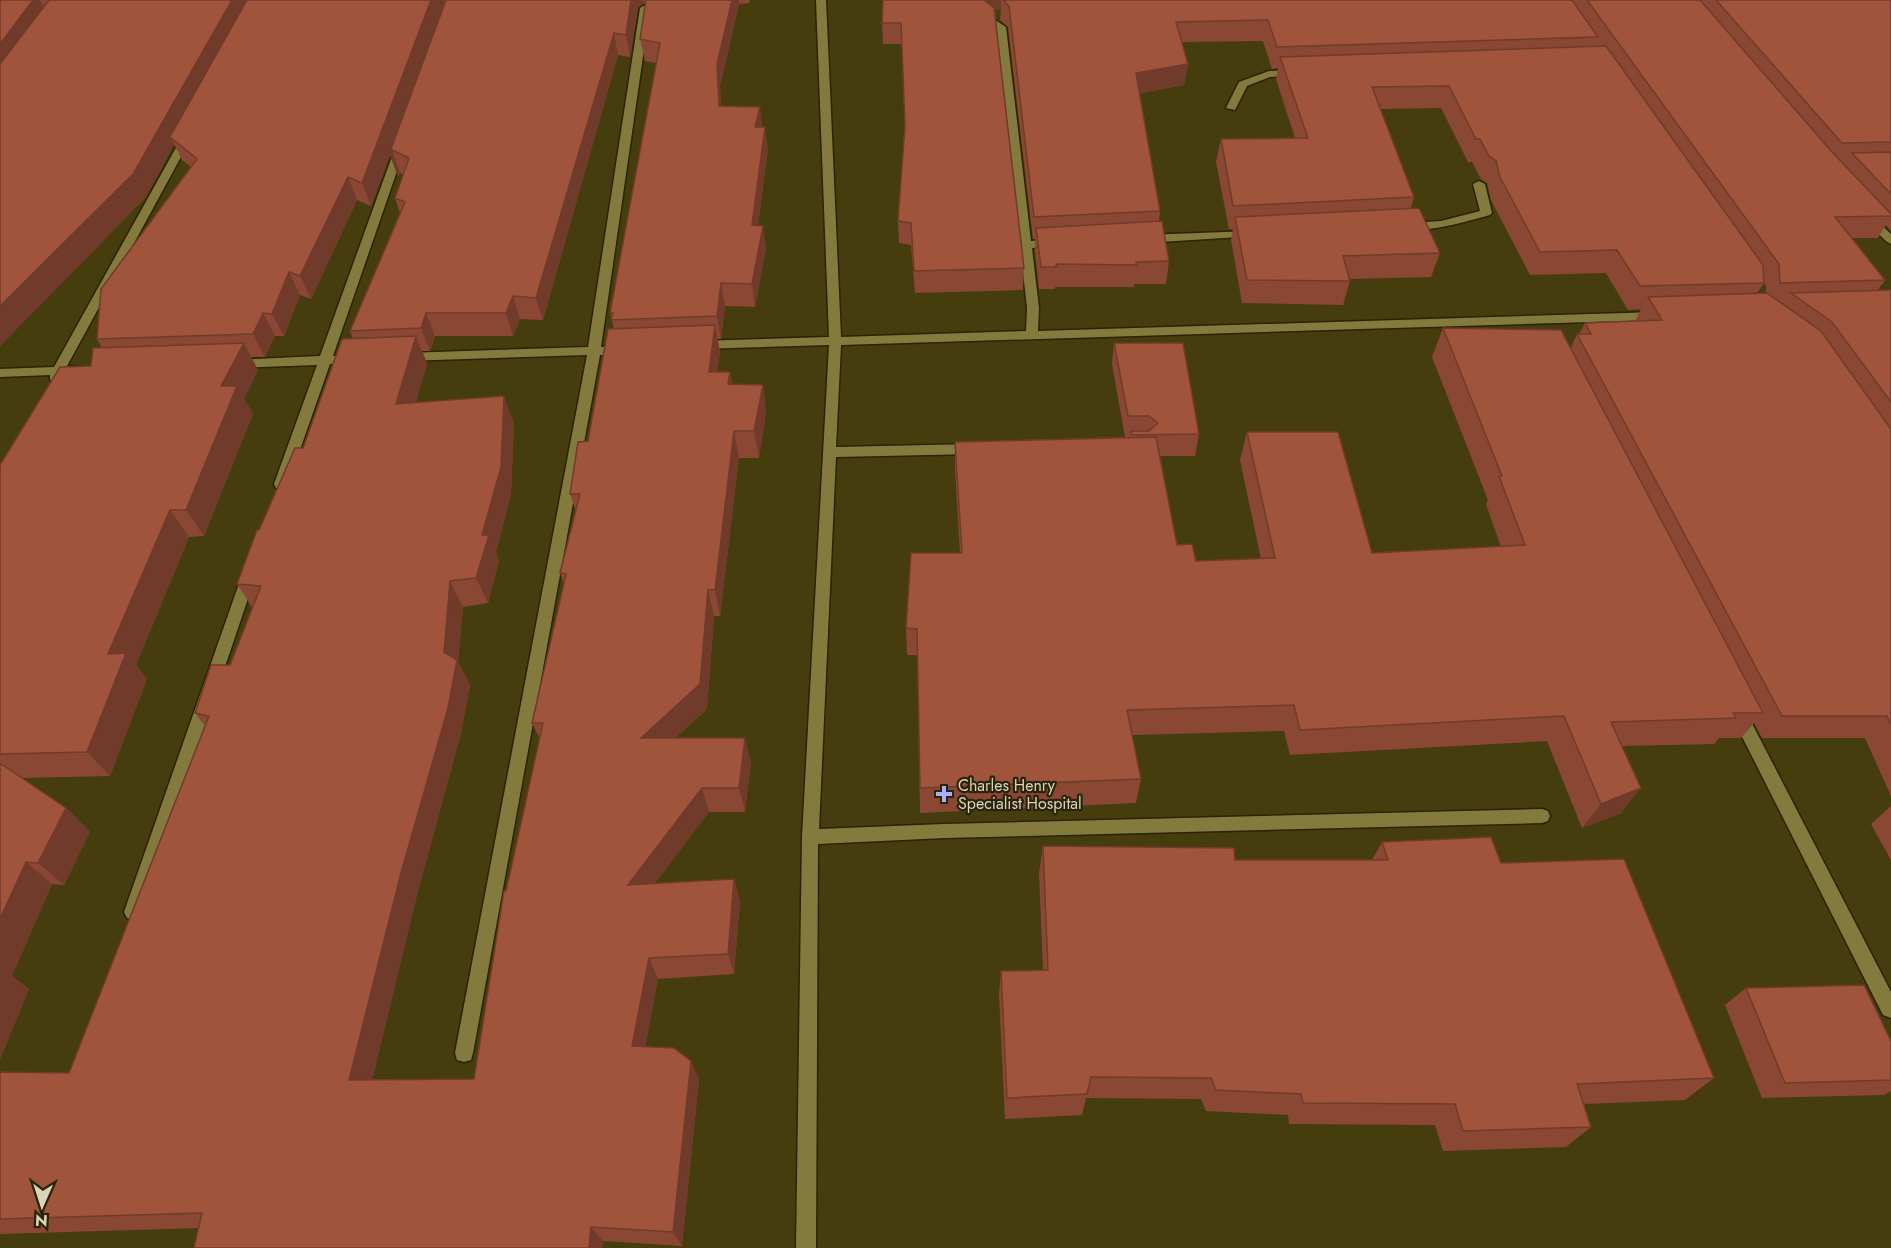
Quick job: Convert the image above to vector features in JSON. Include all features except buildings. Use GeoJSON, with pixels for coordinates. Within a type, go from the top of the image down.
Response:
{"type":"FeatureCollection","features":[{"type":"Feature","properties":{"kind":"street"},"geometry":{"type":"LineString","coordinates":[[806,1248],[810,837],[835,341],[821,0]]}},
{"type":"Feature","properties":{"kind":"street"},"geometry":{"type":"LineString","coordinates":[[464,1053],[594,351],[645,8]]}},
{"type":"Feature","properties":{"kind":"street"},"geometry":{"type":"LineString","coordinates":[[1004,14],[986,16],[1001,27],[1033,308],[1032,336]]}},
{"type":"Feature","properties":{"kind":"street"},"geometry":{"type":"LineString","coordinates":[[1231,108],[1243,84],[1269,74],[1305,73]]}},
{"type":"Feature","properties":{"kind":"street"},"geometry":{"type":"LineString","coordinates":[[48,391],[195,121]]}},
{"type":"Feature","properties":{"kind":"street"},"geometry":{"type":"LineString","coordinates":[[276,498],[323,360],[404,138]]}},
{"type":"Feature","properties":{"kind":"street"},"geometry":{"type":"LineString","coordinates":[[1393,227],[1441,224],[1486,213],[1479,184]]}},
{"type":"Feature","properties":{"kind":"street"},"geometry":{"type":"LineString","coordinates":[[1857,206],[1891,240]]}},
{"type":"Feature","properties":{"kind":"street"},"geometry":{"type":"LineString","coordinates":[[1132,240],[1263,233]]}},
{"type":"Feature","properties":{"kind":"street"},"geometry":{"type":"LineString","coordinates":[[1025,245],[1072,243]]}},
{"type":"Feature","properties":{"kind":"street"},"geometry":{"type":"LineString","coordinates":[[686,346],[1535,325],[1675,316]]}},
{"type":"Feature","properties":{"kind":"street"},"geometry":{"type":"LineString","coordinates":[[394,358],[640,349]]}},
{"type":"Feature","properties":{"kind":"street"},"geometry":{"type":"LineString","coordinates":[[220,364],[370,358]]}},
{"type":"Feature","properties":{"kind":"street"},"geometry":{"type":"LineString","coordinates":[[0,373],[93,369]]}},
{"type":"Feature","properties":{"kind":"street"},"geometry":{"type":"LineString","coordinates":[[829,452],[993,449]]}},
{"type":"Feature","properties":{"kind":"street"},"geometry":{"type":"LineString","coordinates":[[128,926],[253,566]]}},
{"type":"Feature","properties":{"kind":"street"},"geometry":{"type":"LineString","coordinates":[[1732,700],[1890,1009]]}},
{"type":"Feature","properties":{"kind":"street"},"geometry":{"type":"LineString","coordinates":[[810,837],[944,831],[1542,816]]}},
{"type":"Feature","properties":{"kind":"place","name":"Charles Henry Specialist Hospital"},"geometry":{"type":"Point","coordinates":[944,794]}}]}
